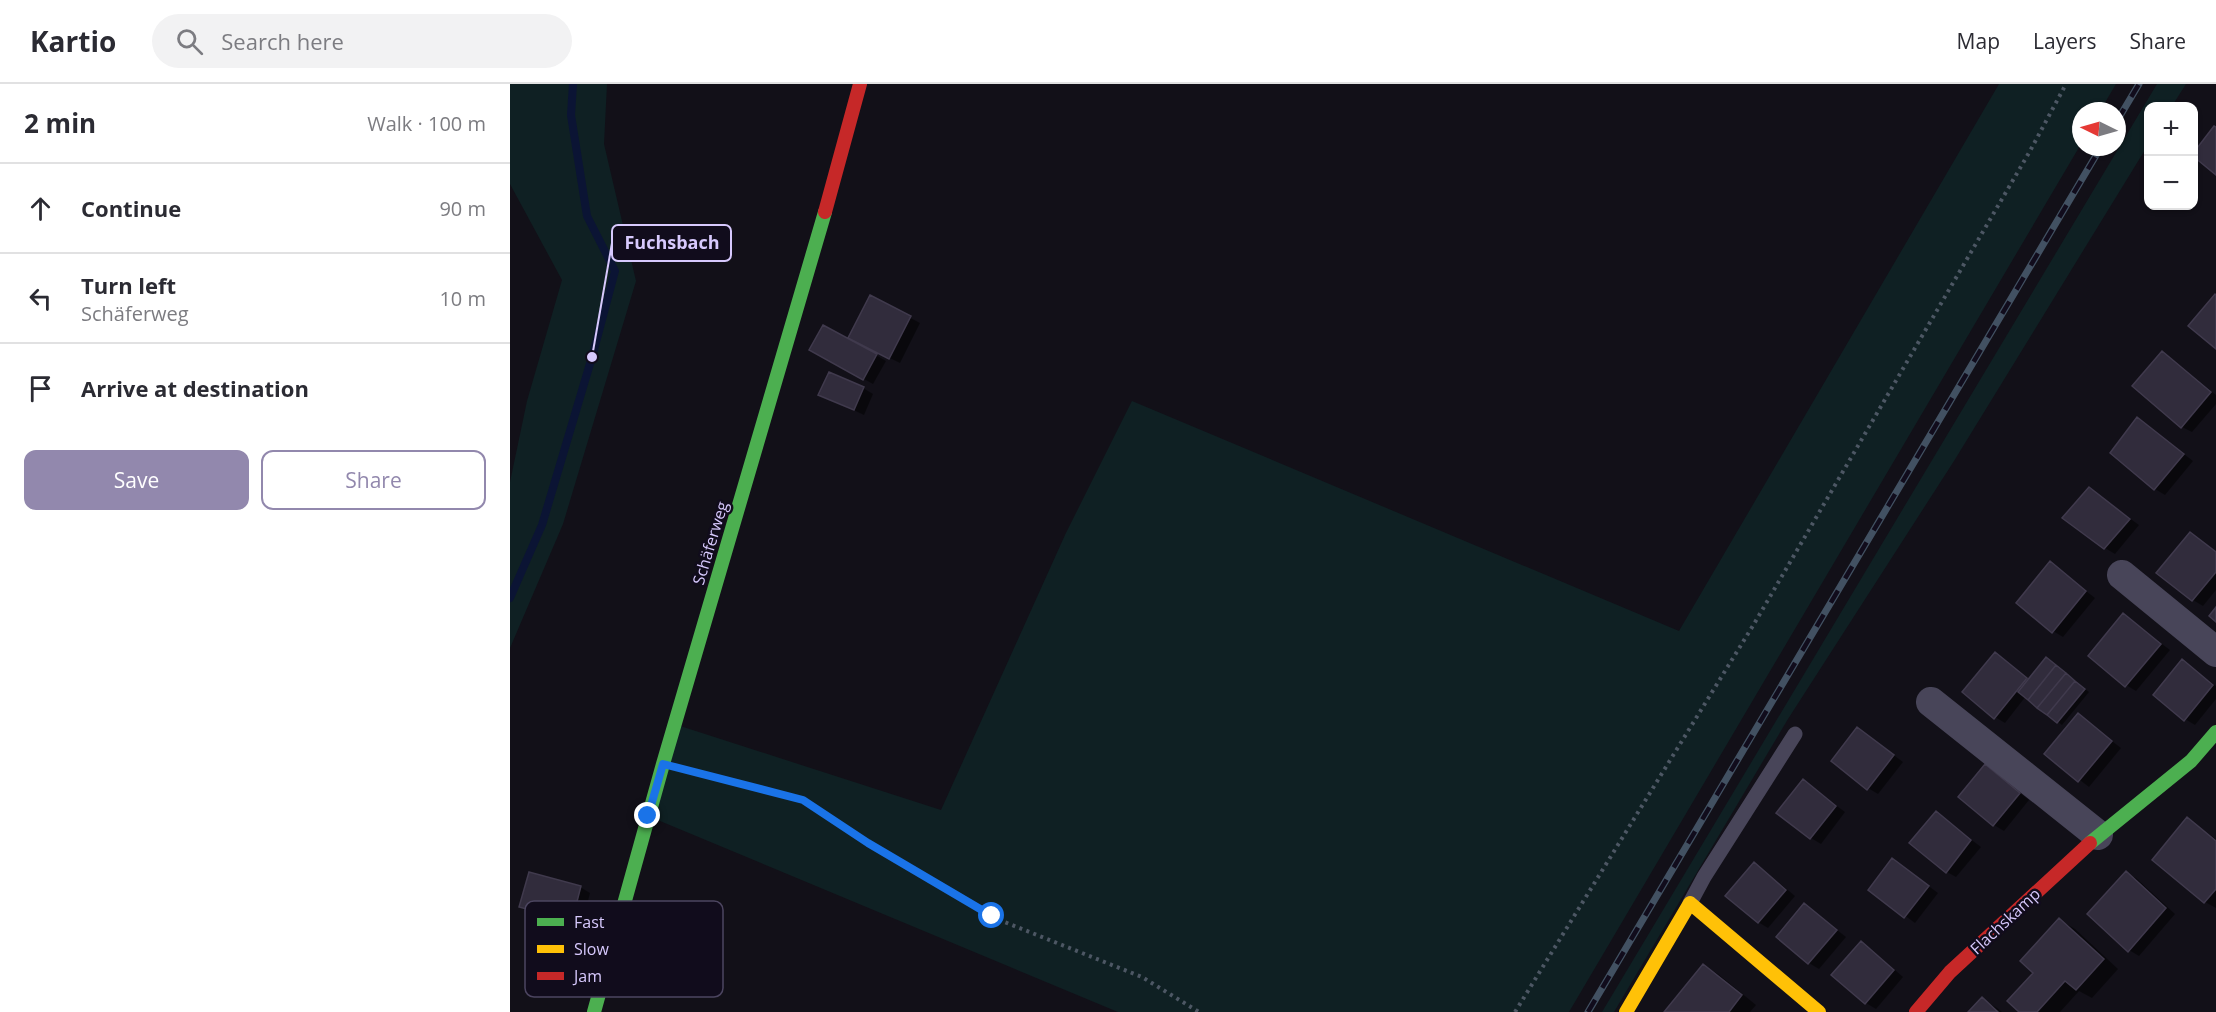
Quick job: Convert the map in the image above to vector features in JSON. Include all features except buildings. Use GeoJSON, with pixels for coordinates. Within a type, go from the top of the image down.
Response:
{"type":"FeatureCollection","features":[{"type":"Feature","properties":{"kind":"street","name":"Schäferweg"},"geometry":{"type":"LineString","coordinates":[[625,901],[816,246],[860,84]]}},
{"type":"Feature","properties":{"kind":"street"},"geometry":{"type":"LineString","coordinates":[[2122,575],[2216,652]]}},
{"type":"Feature","properties":{"kind":"street"},"geometry":{"type":"LineString","coordinates":[[1931,702],[2098,835]]}},
{"type":"Feature","properties":{"kind":"street","name":"Flachskamp"},"geometry":{"type":"LineString","coordinates":[[1916,1012],[1950,972],[2098,835],[2191,761],[2216,732]]}},
{"type":"Feature","properties":{"kind":"street"},"geometry":{"type":"LineString","coordinates":[[1626,1012],[1690,903],[1819,1012]]}},
{"type":"Feature","properties":{"kind":"street","name":"Schäferweg"},"geometry":{"type":"LineString","coordinates":[[594,1012],[598,997]]}},
{"type":"Feature","properties":{"kind":"lane"},"geometry":{"type":"LineString","coordinates":[[1690,903],[1704,876],[1795,734]]}},
{"type":"Feature","properties":{"kind":"path"},"geometry":{"type":"LineString","coordinates":[[1515,1012],[1754,624],[2030,151],[2066,84]]}},
{"type":"Feature","properties":{"kind":"path"},"geometry":{"type":"LineString","coordinates":[[663,764],[803,800],[868,843],[992,916],[1142,977],[1199,1012]]}},
{"type":"Feature","properties":{"kind":"shaded area"},"geometry":{"type":"Polygon","coordinates":[[[510,84],[607,84],[604,144],[636,281],[563,524],[510,648],[510,482],[527,401],[562,280],[510,184],[510,84]]]}},
{"type":"Feature","properties":{"kind":"shaded area"},"geometry":{"type":"Polygon","coordinates":[[[1999,84],[2116,84],[2105,102],[2072,102],[2072,156],[2074,156],[1569,1012],[1118,1012],[648,816],[674,724],[941,810],[1065,535],[1132,401],[1679,631],[1999,84]]]}},
{"type":"Feature","properties":{"kind":"shaded area"},"geometry":{"type":"Polygon","coordinates":[[[2157,84],[2186,84],[2175,102],[2146,102],[2157,84]]]}},
{"type":"Feature","properties":{"kind":"shaded area"},"geometry":{"type":"Polygon","coordinates":[[[2144,106],[2144,152],[1954,461],[1788,719],[1614,1012],[1602,1012],[2114,156],[2126,156],[2126,136],[2144,106]]]}},
{"type":"Feature","properties":{"kind":"waterway"},"geometry":{"type":"LineString","coordinates":[[510,598],[542,525],[615,271],[587,216],[571,115],[573,84]]}},
{"type":"Feature","properties":{"kind":"railway"},"geometry":{"type":"LineString","coordinates":[[2126,106],[2139,84]]}},
{"type":"Feature","properties":{"kind":"railway"},"geometry":{"type":"LineString","coordinates":[[1588,1012],[2096,156]]}},
{"type":"Feature","properties":{"kind":"traffic: fast"},"geometry":{"type":"LineString","coordinates":[[625,901],[825,212]]}},
{"type":"Feature","properties":{"kind":"traffic: fast"},"geometry":{"type":"LineString","coordinates":[[2090,843],[2191,761],[2216,732]]}},
{"type":"Feature","properties":{"kind":"traffic: fast"},"geometry":{"type":"LineString","coordinates":[[594,1012],[598,997]]}},
{"type":"Feature","properties":{"kind":"traffic: slow"},"geometry":{"type":"LineString","coordinates":[[1626,1012],[1690,903],[1819,1012]]}},
{"type":"Feature","properties":{"kind":"traffic: jam"},"geometry":{"type":"LineString","coordinates":[[825,212],[860,84]]}},
{"type":"Feature","properties":{"kind":"traffic: jam"},"geometry":{"type":"LineString","coordinates":[[1916,1012],[1950,972],[2090,843]]}},
{"type":"Feature","properties":{"kind":"place","name":"Fuchsbach"},"geometry":{"type":"Point","coordinates":[592,357]}},
{"type":"Feature","properties":{"kind":"route"},"geometry":{"type":"LineString","coordinates":[[648,816],[663,764],[803,800],[868,843],[992,916]]}}]}
